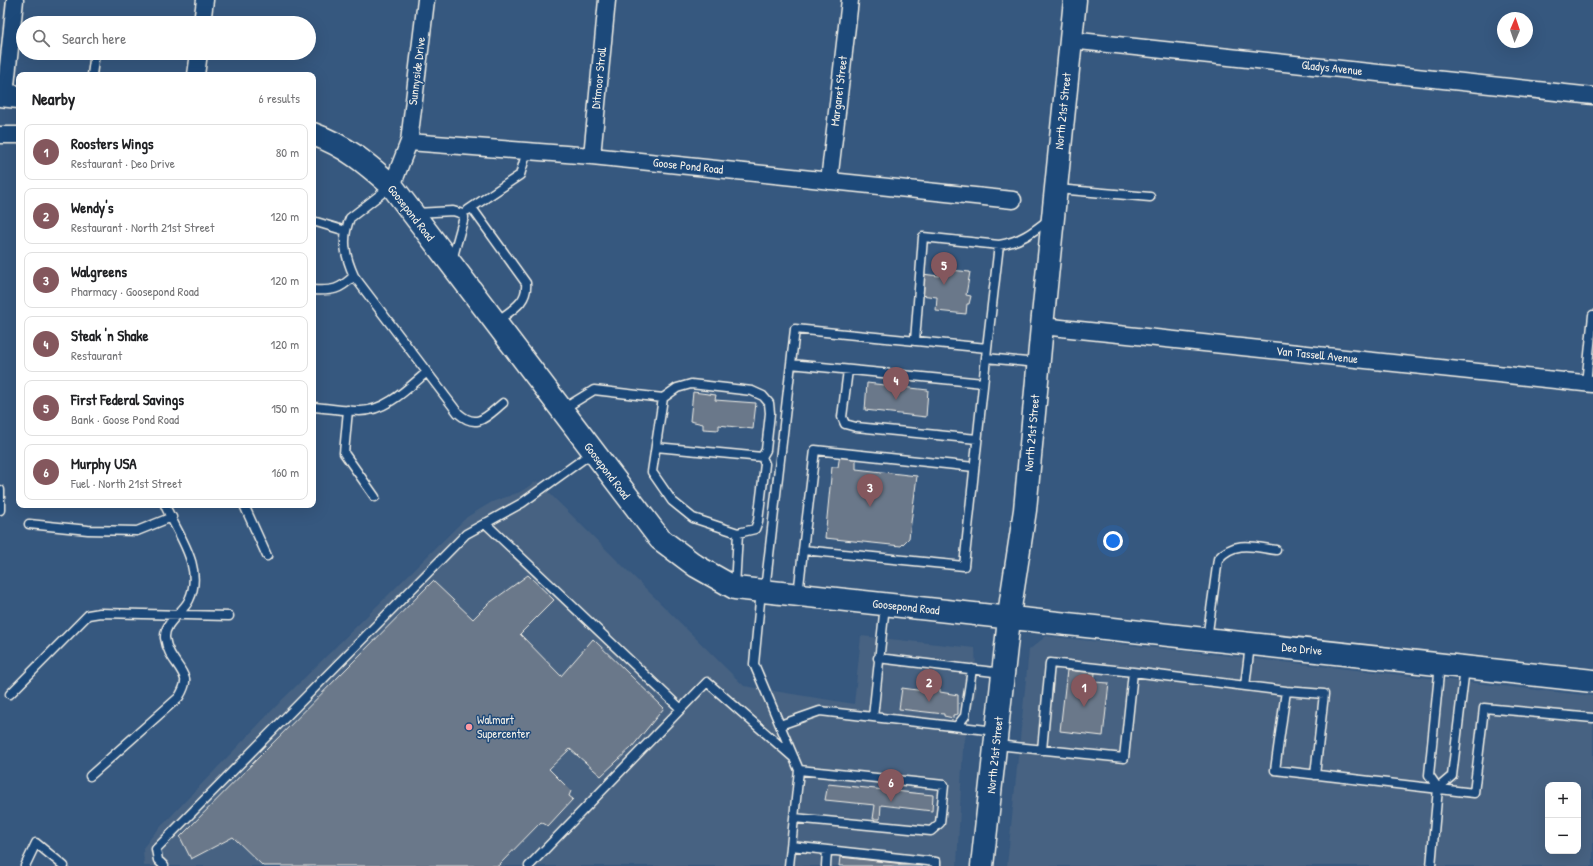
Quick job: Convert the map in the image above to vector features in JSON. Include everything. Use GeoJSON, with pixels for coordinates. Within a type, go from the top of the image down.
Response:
{"type":"FeatureCollection","features":[{"type":"Feature","properties":{"kind":"street"},"geometry":{"type":"LineString","coordinates":[[8,96],[14,0]]}},
{"type":"Feature","properties":{"kind":"street"},"geometry":{"type":"LineString","coordinates":[[203,16],[205,0]]}},
{"type":"Feature","properties":{"kind":"street","name":"Sunnyside Drive"},"geometry":{"type":"LineString","coordinates":[[409,142],[426,0]]}},
{"type":"Feature","properties":{"kind":"street","name":"Ditmoor Stroll"},"geometry":{"type":"LineString","coordinates":[[592,156],[607,0]]}},
{"type":"Feature","properties":{"kind":"street","name":"Margaret Street"},"geometry":{"type":"LineString","coordinates":[[829,181],[850,0]]}},
{"type":"Feature","properties":{"kind":"street","name":"North 21st Street"},"geometry":{"type":"LineString","coordinates":[[982,866],[1003,673],[1025,510],[1038,363],[1075,0]]}},
{"type":"Feature","properties":{"kind":"street","name":"Gladys Avenue"},"geometry":{"type":"LineString","coordinates":[[1070,40],[1593,96]]}},
{"type":"Feature","properties":{"kind":"street"},"geometry":{"type":"LineString","coordinates":[[196,72],[198,60]]}},
{"type":"Feature","properties":{"kind":"street"},"geometry":{"type":"LineString","coordinates":[[0,135],[16,135]]}},
{"type":"Feature","properties":{"kind":"street","name":"Goosepond Road"},"geometry":{"type":"LineString","coordinates":[[316,135],[333,141],[362,159],[392,186],[660,539],[696,566],[735,588],[1010,618]]}},
{"type":"Feature","properties":{"kind":"street"},"geometry":{"type":"LineString","coordinates":[[392,186],[409,142]]}},
{"type":"Feature","properties":{"kind":"street","name":"Goose Pond Road"},"geometry":{"type":"LineString","coordinates":[[409,142],[592,156],[1013,200]]}},
{"type":"Feature","properties":{"kind":"street","name":"Van Tassell Avenue"},"geometry":{"type":"LineString","coordinates":[[1042,326],[1590,384]]}},
{"type":"Feature","properties":{"kind":"street","name":"Deo Drive"},"geometry":{"type":"LineString","coordinates":[[1010,618],[1593,681]]}},
{"type":"Feature","properties":{"kind":"lane"},"geometry":{"type":"LineString","coordinates":[[92,72],[93,60]]}},
{"type":"Feature","properties":{"kind":"lane"},"geometry":{"type":"LineString","coordinates":[[412,213],[452,211],[463,214],[520,175],[527,151]]}},
{"type":"Feature","properties":{"kind":"lane"},"geometry":{"type":"LineString","coordinates":[[392,186],[350,218],[346,231],[345,251],[354,276],[426,372],[458,413],[467,421],[481,421],[503,403]]}},
{"type":"Feature","properties":{"kind":"lane"},"geometry":{"type":"LineString","coordinates":[[1056,188],[1150,197]]}},
{"type":"Feature","properties":{"kind":"lane"},"geometry":{"type":"LineString","coordinates":[[472,208],[526,283],[527,290],[524,300],[495,323]]}},
{"type":"Feature","properties":{"kind":"lane"},"geometry":{"type":"LineString","coordinates":[[451,265],[464,217],[463,214]]}},
{"type":"Feature","properties":{"kind":"lane"},"geometry":{"type":"LineString","coordinates":[[915,341],[923,237],[999,245],[1012,243],[1027,236],[1053,216]]}},
{"type":"Feature","properties":{"kind":"lane"},"geometry":{"type":"LineString","coordinates":[[316,222],[346,231]]}},
{"type":"Feature","properties":{"kind":"lane"},"geometry":{"type":"LineString","coordinates":[[803,550],[964,566],[999,245]]}},
{"type":"Feature","properties":{"kind":"lane"},"geometry":{"type":"LineString","coordinates":[[316,290],[330,291],[338,289],[354,276]]}},
{"type":"Feature","properties":{"kind":"lane"},"geometry":{"type":"LineString","coordinates":[[1590,384],[1593,315]]}},
{"type":"Feature","properties":{"kind":"lane"},"geometry":{"type":"LineString","coordinates":[[789,866],[799,770],[754,664],[796,329],[987,348]]}},
{"type":"Feature","properties":{"kind":"lane"},"geometry":{"type":"LineString","coordinates":[[986,358],[1038,363]]}},
{"type":"Feature","properties":{"kind":"lane"},"geometry":{"type":"LineString","coordinates":[[791,364],[983,383]]}},
{"type":"Feature","properties":{"kind":"lane"},"geometry":{"type":"LineString","coordinates":[[848,370],[842,417],[845,424],[856,427],[977,439]]}},
{"type":"Feature","properties":{"kind":"lane"},"geometry":{"type":"LineString","coordinates":[[316,407],[361,411],[384,404],[398,396],[426,372]]}},
{"type":"Feature","properties":{"kind":"lane"},"geometry":{"type":"LineString","coordinates":[[561,410],[594,390],[663,398],[677,388],[691,384],[752,391],[763,396],[769,403],[770,413],[766,450],[762,457]]}},
{"type":"Feature","properties":{"kind":"lane"},"geometry":{"type":"LineString","coordinates":[[663,398],[652,472],[672,501],[693,518],[738,533],[755,529],[758,522],[765,464],[762,457]]}},
{"type":"Feature","properties":{"kind":"lane"},"geometry":{"type":"LineString","coordinates":[[348,410],[344,453],[375,497]]}},
{"type":"Feature","properties":{"kind":"lane"},"geometry":{"type":"LineString","coordinates":[[656,447],[762,457]]}},
{"type":"Feature","properties":{"kind":"lane"},"geometry":{"type":"LineString","coordinates":[[798,595],[815,450],[974,467]]}},
{"type":"Feature","properties":{"kind":"lane"},"geometry":{"type":"LineString","coordinates":[[164,866],[158,860],[156,849],[466,534],[522,503],[593,452]]}},
{"type":"Feature","properties":{"kind":"lane"},"geometry":{"type":"LineString","coordinates":[[0,490],[0,510]]}},
{"type":"Feature","properties":{"kind":"lane"},"geometry":{"type":"LineString","coordinates":[[90,776],[179,697],[185,686],[185,680],[168,652],[165,636],[168,626],[189,601],[194,577],[190,559],[167,508]]}},
{"type":"Feature","properties":{"kind":"lane"},"geometry":{"type":"LineString","coordinates":[[245,508],[267,556]]}},
{"type":"Feature","properties":{"kind":"lane"},"geometry":{"type":"LineString","coordinates":[[29,524],[88,530],[137,531],[172,517]]}},
{"type":"Feature","properties":{"kind":"lane"},"geometry":{"type":"LineString","coordinates":[[485,523],[681,709]]}},
{"type":"Feature","properties":{"kind":"lane"},"geometry":{"type":"LineString","coordinates":[[735,588],[738,533]]}},
{"type":"Feature","properties":{"kind":"lane"},"geometry":{"type":"LineString","coordinates":[[1207,639],[1218,559],[1226,550],[1240,546],[1276,550]]}},
{"type":"Feature","properties":{"kind":"lane"},"geometry":{"type":"LineString","coordinates":[[873,717],[878,658],[885,604]]}},
{"type":"Feature","properties":{"kind":"lane"},"geometry":{"type":"LineString","coordinates":[[10,694],[88,616],[100,613],[229,616]]}},
{"type":"Feature","properties":{"kind":"lane"},"geometry":{"type":"LineString","coordinates":[[1245,686],[1250,644]]}},
{"type":"Feature","properties":{"kind":"lane"},"geometry":{"type":"LineString","coordinates":[[878,658],[1003,673]]}},
{"type":"Feature","properties":{"kind":"lane"},"geometry":{"type":"LineString","coordinates":[[1042,750],[1050,663],[1286,691],[1324,694],[1315,775]]}},
{"type":"Feature","properties":{"kind":"lane"},"geometry":{"type":"LineString","coordinates":[[1431,866],[1438,788],[1429,775],[1440,664]]}},
{"type":"Feature","properties":{"kind":"lane"},"geometry":{"type":"LineString","coordinates":[[1438,788],[1452,776],[1465,667]]}},
{"type":"Feature","properties":{"kind":"lane"},"geometry":{"type":"LineString","coordinates":[[957,726],[965,716],[972,669]]}},
{"type":"Feature","properties":{"kind":"lane"},"geometry":{"type":"LineString","coordinates":[[780,725],[820,711],[957,726],[1042,750],[1124,758],[1133,672]]}},
{"type":"Feature","properties":{"kind":"lane"},"geometry":{"type":"LineString","coordinates":[[530,866],[707,682],[794,758]]}},
{"type":"Feature","properties":{"kind":"lane"},"geometry":{"type":"LineString","coordinates":[[1286,691],[1276,770],[1474,793],[1484,708],[1593,718]]}},
{"type":"Feature","properties":{"kind":"lane"},"geometry":{"type":"LineString","coordinates":[[794,818],[931,831],[940,823],[944,785],[799,770]]}},
{"type":"Feature","properties":{"kind":"lane"},"geometry":{"type":"LineString","coordinates":[[25,866],[36,843],[64,866]]}},
{"type":"Feature","properties":{"kind":"lane"},"geometry":{"type":"LineString","coordinates":[[791,846],[936,862],[936,866]]}},
{"type":"Feature","properties":{"kind":"lane"},"geometry":{"type":"LineString","coordinates":[[826,866],[827,850]]}},
{"type":"Feature","properties":{"kind":"shaded area"},"geometry":{"type":"Polygon","coordinates":[[[537,481],[744,686],[854,704],[861,636],[975,648],[977,689],[963,748],[957,866],[144,866],[143,848],[153,835],[282,700],[467,517],[492,502],[520,492],[537,481]]]}},
{"type":"Feature","properties":{"kind":"shaded area"},"geometry":{"type":"Polygon","coordinates":[[[1046,636],[1593,696],[1593,866],[1007,866],[1029,650],[1046,636]]]}},
{"type":"Feature","properties":{"kind":"building"},"geometry":{"type":"Polygon","coordinates":[[[941,269],[970,272],[966,295],[971,296],[969,304],[967,304],[966,314],[936,311],[937,297],[920,295],[922,274],[939,276],[941,269]]]}},
{"type":"Feature","properties":{"kind":"building"},"geometry":{"type":"Polygon","coordinates":[[[867,383],[928,390],[926,417],[865,410],[867,383]]]}},
{"type":"Feature","properties":{"kind":"building"},"geometry":{"type":"Polygon","coordinates":[[[693,392],[716,395],[715,400],[756,403],[753,429],[719,425],[719,430],[703,429],[703,424],[690,421],[693,392]]]}},
{"type":"Feature","properties":{"kind":"building"},"geometry":{"type":"Polygon","coordinates":[[[840,454],[856,456],[856,469],[917,476],[909,538],[901,546],[825,538],[832,467],[838,467],[840,454]]]}},
{"type":"Feature","properties":{"kind":"building","name":"Walmart Supercenter"},"geometry":{"type":"Polygon","coordinates":[[[528,575],[554,600],[520,634],[561,676],[593,639],[664,708],[632,747],[601,776],[570,749],[549,769],[571,791],[569,796],[573,799],[548,826],[541,822],[498,866],[263,866],[233,837],[191,859],[180,837],[433,581],[473,619],[488,604],[528,575]]]}},
{"type":"Feature","properties":{"kind":"building"},"geometry":{"type":"Polygon","coordinates":[[[1067,670],[1095,673],[1094,682],[1109,683],[1103,736],[1060,731],[1067,670]]]}},
{"type":"Feature","properties":{"kind":"building"},"geometry":{"type":"Polygon","coordinates":[[[925,687],[940,689],[940,692],[958,695],[958,714],[953,715],[953,718],[944,716],[944,714],[899,709],[902,688],[924,691],[925,687]]]}},
{"type":"Feature","properties":{"kind":"building"},"geometry":{"type":"Polygon","coordinates":[[[828,784],[933,795],[932,811],[881,805],[880,819],[873,819],[875,805],[825,800],[828,784]]]}},
{"type":"Feature","properties":{"kind":"building"},"geometry":{"type":"Polygon","coordinates":[[[840,857],[923,866],[839,866],[840,857]]]}},
{"type":"Feature","properties":{"kind":"place","name":"First Federal Savings"},"geometry":{"type":"Point","coordinates":[944,285]}},
{"type":"Feature","properties":{"kind":"place","name":"Steak 'n Shake"},"geometry":{"type":"Point","coordinates":[896,400]}},
{"type":"Feature","properties":{"kind":"place","name":"Walgreens"},"geometry":{"type":"Point","coordinates":[870,507]}},
{"type":"Feature","properties":{"kind":"place","name":"Wendy's"},"geometry":{"type":"Point","coordinates":[929,702]}},
{"type":"Feature","properties":{"kind":"place","name":"Roosters Wings"},"geometry":{"type":"Point","coordinates":[1084,707]}},
{"type":"Feature","properties":{"kind":"place","name":"Walmart Supercenter"},"geometry":{"type":"Point","coordinates":[469,727]}},
{"type":"Feature","properties":{"kind":"place","name":"Murphy USA"},"geometry":{"type":"Point","coordinates":[891,802]}}]}
